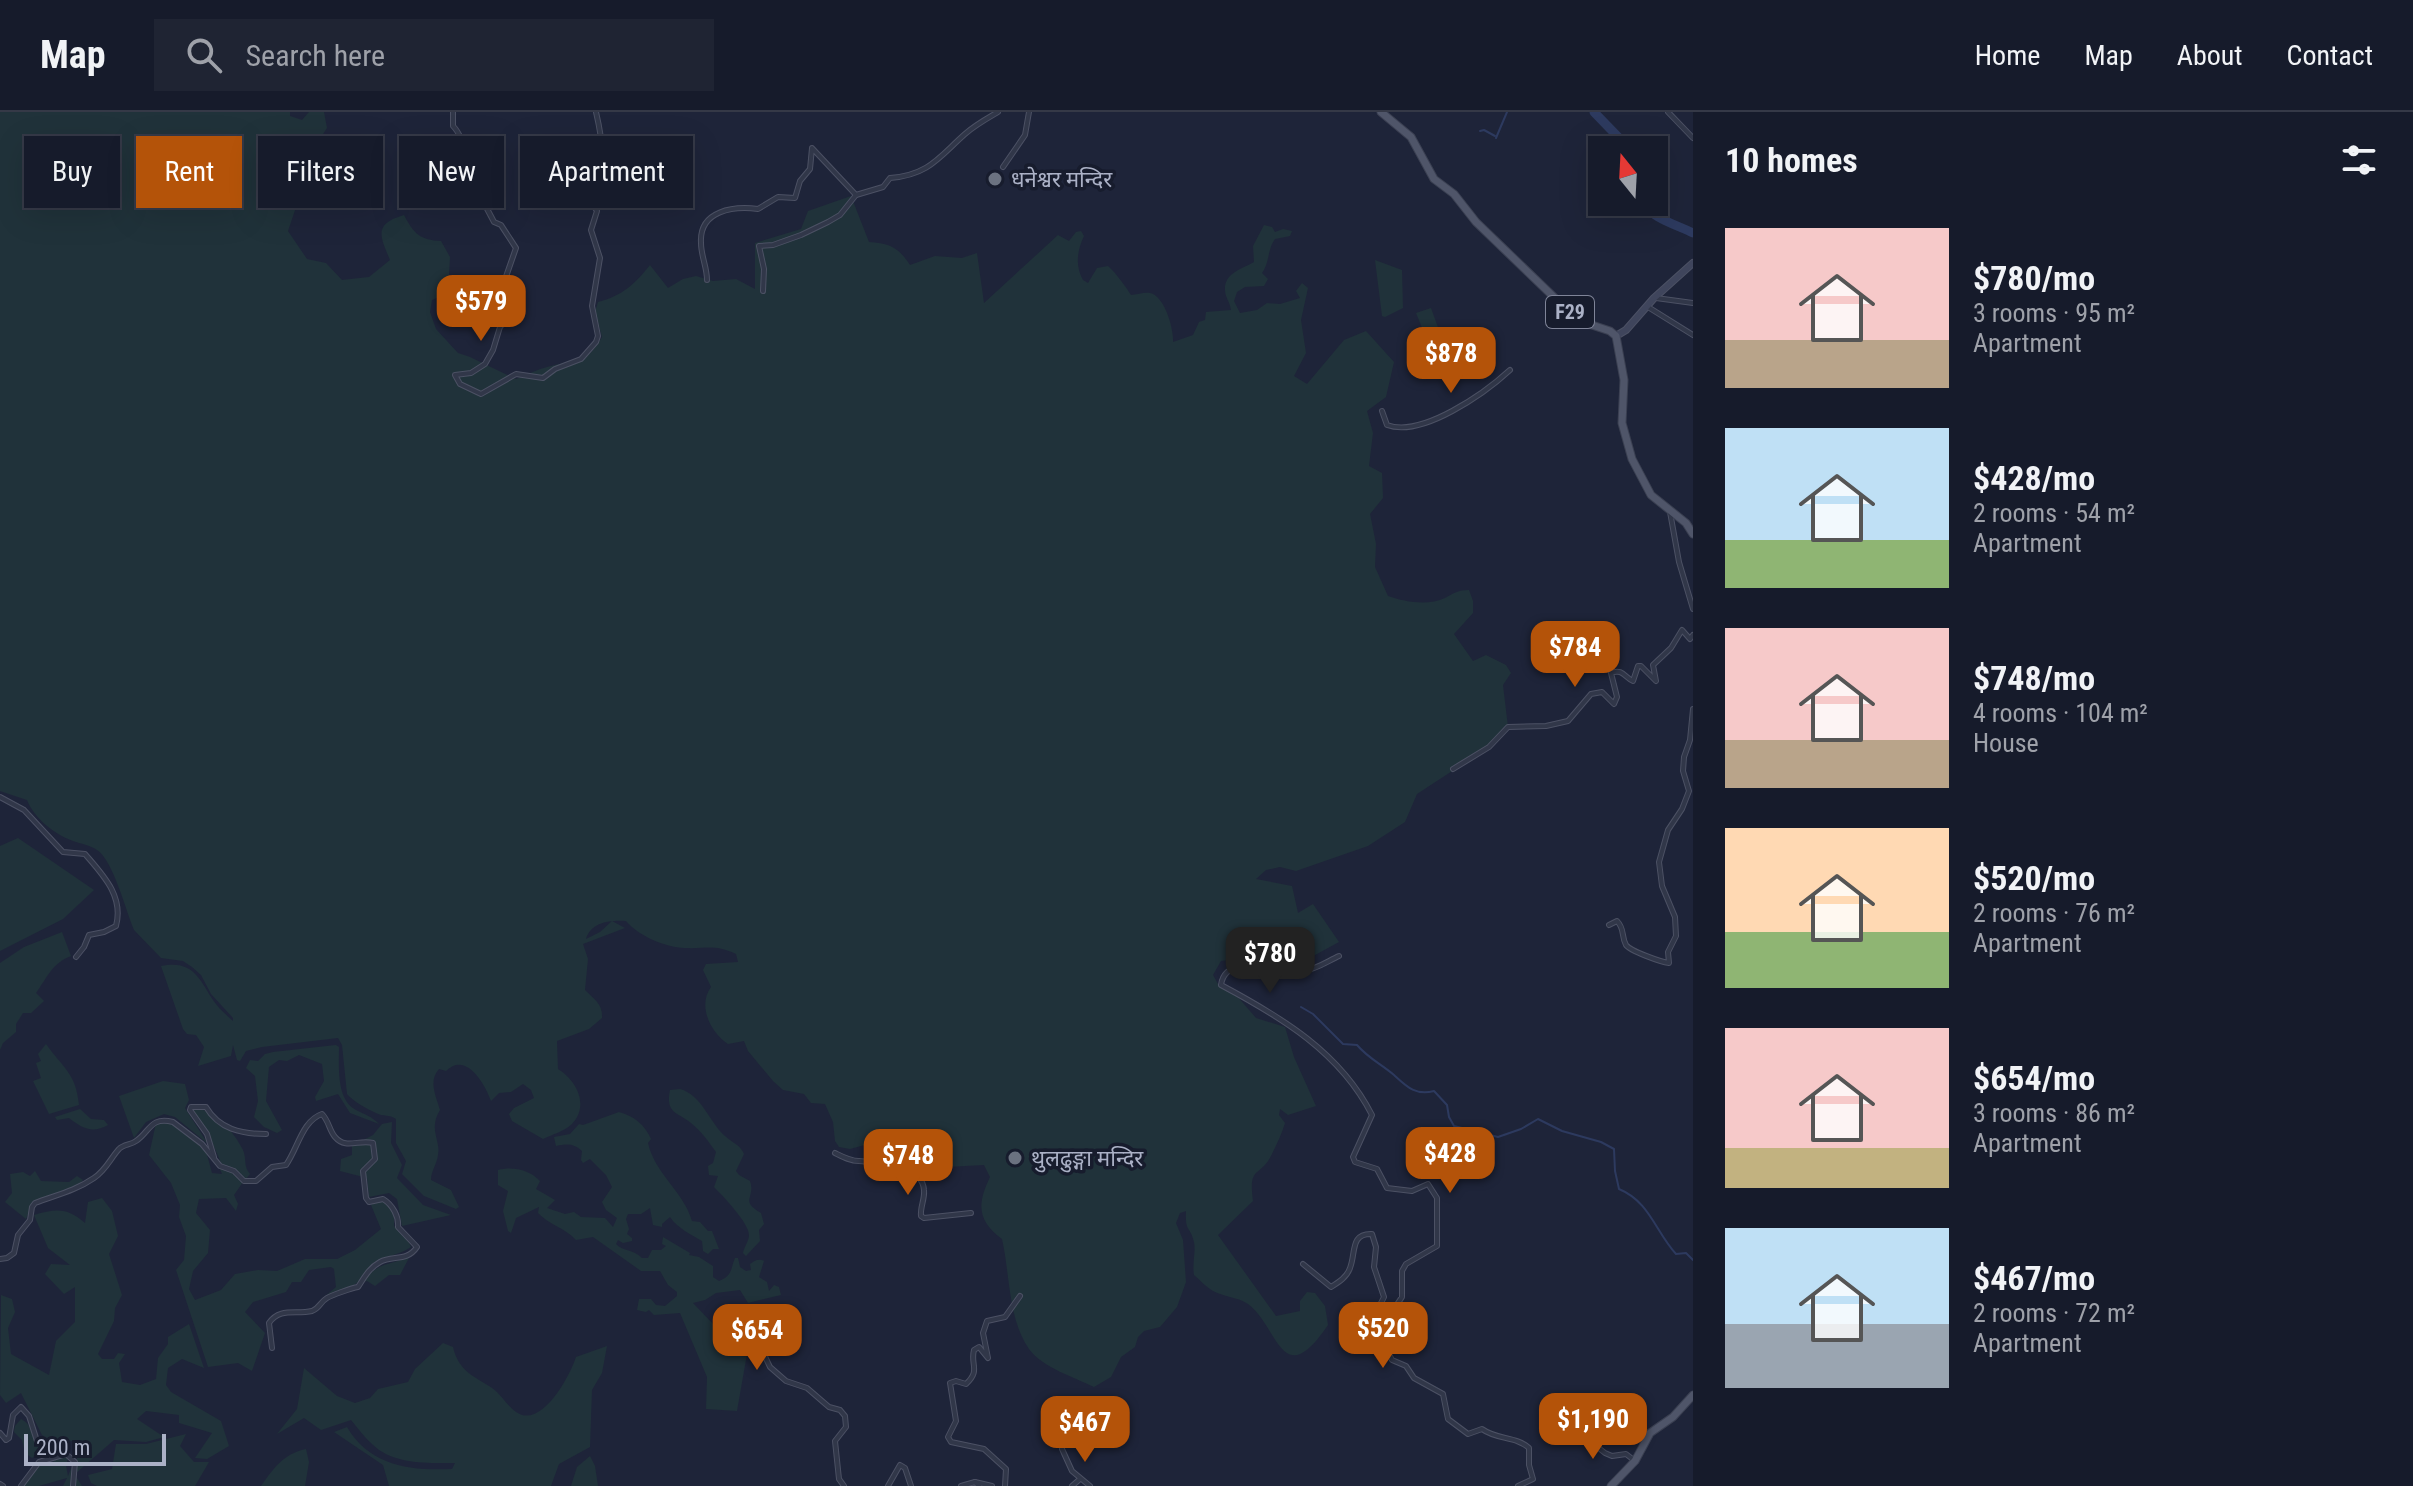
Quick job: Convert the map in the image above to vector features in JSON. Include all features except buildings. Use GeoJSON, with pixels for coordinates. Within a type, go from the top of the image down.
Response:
{"type":"FeatureCollection","features":[{"type":"Feature","properties":{"kind":"main road","name":"F29"},"geometry":{"type":"LineString","coordinates":[[1381,112],[1411,137],[1434,179],[1454,194],[1476,222],[1560,303],[1580,321],[1616,336],[1624,380],[1621,417],[1624,435],[1647,489],[1655,500],[1686,523],[1693,534]]}},
{"type":"Feature","properties":{"kind":"main road"},"geometry":{"type":"LineString","coordinates":[[1611,1486],[1635,1461],[1650,1433],[1673,1417],[1693,1395]]}},
{"type":"Feature","properties":{"kind":"street"},"geometry":{"type":"LineString","coordinates":[[453,112],[453,126],[466,149],[491,168],[494,178],[485,205],[494,222],[501,225],[516,248],[502,288],[515,309],[500,327],[485,364],[471,373],[455,375],[460,384],[481,394],[516,374],[543,378],[555,369],[581,359],[596,342],[598,336],[592,306],[600,258],[591,230],[597,211],[586,194],[585,184],[594,178],[603,161],[596,112]]}},
{"type":"Feature","properties":{"kind":"street"},"geometry":{"type":"LineString","coordinates":[[763,291],[764,269],[759,246],[773,245],[828,222],[840,215],[856,195],[883,187],[890,178],[903,177],[930,167],[973,128],[998,112]]}},
{"type":"Feature","properties":{"kind":"street"},"geometry":{"type":"LineString","coordinates":[[1003,167],[1025,135],[1029,112]]}},
{"type":"Feature","properties":{"kind":"street"},"geometry":{"type":"LineString","coordinates":[[1668,112],[1693,138]]}},
{"type":"Feature","properties":{"kind":"street"},"geometry":{"type":"LineString","coordinates":[[707,280],[701,242],[703,230],[712,218],[727,208],[758,209],[778,197],[795,198],[800,181],[810,169],[812,148],[856,195]]}},
{"type":"Feature","properties":{"kind":"street"},"geometry":{"type":"LineString","coordinates":[[1616,336],[1626,330],[1647,305],[1693,263]]}},
{"type":"Feature","properties":{"kind":"street"},"geometry":{"type":"LineString","coordinates":[[1654,298],[1693,303]]}},
{"type":"Feature","properties":{"kind":"street"},"geometry":{"type":"LineString","coordinates":[[1647,305],[1693,335]]}},
{"type":"Feature","properties":{"kind":"street"},"geometry":{"type":"LineString","coordinates":[[1382,411],[1387,425],[1394,427],[1436,419],[1480,395],[1510,370]]}},
{"type":"Feature","properties":{"kind":"street"},"geometry":{"type":"LineString","coordinates":[[1670,512],[1679,562],[1693,609]]}},
{"type":"Feature","properties":{"kind":"street"},"geometry":{"type":"LineString","coordinates":[[1453,769],[1489,747],[1508,727],[1546,726],[1568,721],[1586,698],[1599,691],[1614,704],[1617,697],[1611,673],[1624,673],[1633,681],[1638,666],[1641,666],[1656,681],[1653,665],[1671,648],[1682,630],[1690,639],[1693,635]]}},
{"type":"Feature","properties":{"kind":"street"},"geometry":{"type":"LineString","coordinates":[[1609,925],[1617,921],[1621,925],[1630,950],[1669,963],[1668,952],[1676,936],[1675,917],[1662,886],[1659,862],[1668,830],[1689,791],[1683,771],[1693,709]]}},
{"type":"Feature","properties":{"kind":"street"},"geometry":{"type":"LineString","coordinates":[[0,797],[24,810],[63,852],[85,854],[109,880],[115,894],[116,926],[89,935],[76,957]]}},
{"type":"Feature","properties":{"kind":"street"},"geometry":{"type":"LineString","coordinates":[[1339,956],[1302,972],[1244,966],[1231,969],[1222,978],[1221,985],[1297,1029],[1352,1085],[1372,1115],[1353,1157],[1355,1162],[1377,1169],[1387,1188],[1412,1191],[1428,1184],[1437,1198],[1437,1246],[1406,1264],[1402,1271],[1402,1297],[1392,1312],[1372,1321]]}},
{"type":"Feature","properties":{"kind":"street"},"geometry":{"type":"LineString","coordinates":[[214,1157],[211,1144],[190,1108],[206,1107],[215,1122],[234,1130],[266,1134]]}},
{"type":"Feature","properties":{"kind":"street"},"geometry":{"type":"LineString","coordinates":[[0,1259],[14,1253],[18,1235],[30,1220],[35,1203],[66,1194],[96,1176],[119,1149],[135,1142],[151,1125],[167,1120],[173,1122],[195,1138],[220,1166],[234,1171],[244,1181],[256,1181],[272,1167],[286,1165],[296,1151],[303,1131],[322,1114],[339,1141],[347,1145],[366,1141],[373,1143],[375,1159],[363,1171],[366,1198],[369,1202],[379,1199],[390,1204],[397,1216],[398,1227],[417,1247],[415,1252],[400,1259],[381,1262],[366,1274],[358,1287],[327,1298],[318,1308],[285,1312],[272,1318],[269,1323],[272,1348]]}},
{"type":"Feature","properties":{"kind":"street"},"geometry":{"type":"LineString","coordinates":[[835,1153],[859,1161],[899,1164],[913,1174],[924,1191],[920,1204],[924,1218],[971,1213]]}},
{"type":"Feature","properties":{"kind":"street"},"geometry":{"type":"LineString","coordinates":[[1303,1264],[1331,1287],[1344,1278],[1350,1268],[1358,1238],[1372,1234],[1376,1247],[1374,1267],[1384,1297],[1372,1321]]}},
{"type":"Feature","properties":{"kind":"street"},"geometry":{"type":"LineString","coordinates":[[1005,1486],[1006,1469],[984,1449],[951,1442],[948,1437],[956,1421],[950,1383],[966,1384],[972,1378],[975,1372],[974,1350],[979,1347],[988,1358],[987,1321],[1005,1317],[1020,1296]]}},
{"type":"Feature","properties":{"kind":"street"},"geometry":{"type":"LineString","coordinates":[[1372,1321],[1392,1360],[1406,1366],[1414,1378],[1443,1394],[1448,1419],[1468,1434],[1482,1429],[1523,1442],[1529,1448],[1533,1479],[1518,1486]]}},
{"type":"Feature","properties":{"kind":"street"},"geometry":{"type":"LineString","coordinates":[[761,1348],[770,1367],[786,1381],[807,1388],[845,1416],[846,1427],[835,1441],[839,1479],[844,1486]]}},
{"type":"Feature","properties":{"kind":"street"},"geometry":{"type":"LineString","coordinates":[[0,1433],[6,1440],[9,1438],[13,1415],[21,1407],[29,1416],[41,1446],[55,1457]]}},
{"type":"Feature","properties":{"kind":"street"},"geometry":{"type":"LineString","coordinates":[[1568,1424],[1605,1453],[1612,1456],[1626,1454],[1635,1461]]}},
{"type":"Feature","properties":{"kind":"street"},"geometry":{"type":"LineString","coordinates":[[1062,1449],[1072,1471],[1090,1486]]}},
{"type":"Feature","properties":{"kind":"street"},"geometry":{"type":"LineString","coordinates":[[21,1486],[39,1462],[66,1454],[74,1458],[73,1486]]}},
{"type":"Feature","properties":{"kind":"street"},"geometry":{"type":"LineString","coordinates":[[888,1486],[900,1465],[905,1468],[911,1486]]}},
{"type":"Feature","properties":{"kind":"street"},"geometry":{"type":"LineString","coordinates":[[1072,1486],[1080,1479]]}},
{"type":"Feature","properties":{"kind":"street"},"geometry":{"type":"LineString","coordinates":[[961,1486],[992,1486]]}},
{"type":"Feature","properties":{"kind":"shaded area"},"geometry":{"type":"Polygon","coordinates":[[[0,112],[290,112],[290,116],[302,120],[309,112],[324,112],[327,128],[322,136],[258,136],[258,208],[296,208],[288,231],[307,259],[326,263],[342,280],[369,277],[390,260],[382,238],[383,227],[404,215],[418,235],[441,241],[450,257],[448,293],[432,300],[430,312],[436,329],[458,353],[516,379],[543,368],[579,360],[591,352],[602,337],[595,312],[598,302],[627,288],[650,265],[668,288],[696,276],[713,281],[736,279],[755,289],[755,243],[801,229],[808,211],[851,196],[869,242],[893,248],[910,265],[935,256],[962,258],[977,253],[984,303],[1058,235],[1069,241],[1076,232],[1081,231],[1084,236],[1078,264],[1083,280],[1088,283],[1097,268],[1108,266],[1131,295],[1155,295],[1168,314],[1173,342],[1193,335],[1199,322],[1205,320],[1206,312],[1231,310],[1225,284],[1235,272],[1254,262],[1253,246],[1264,225],[1272,227],[1275,232],[1283,229],[1292,231],[1290,236],[1275,239],[1272,243],[1262,273],[1268,279],[1264,286],[1245,287],[1237,292],[1234,301],[1240,313],[1257,310],[1267,303],[1280,304],[1300,298],[1296,291],[1302,283],[1308,288],[1301,320],[1306,353],[1294,376],[1307,384],[1344,340],[1366,331],[1394,362],[1386,397],[1367,411],[1373,433],[1369,466],[1382,473],[1383,498],[1370,514],[1376,544],[1375,567],[1388,596],[1402,600],[1431,602],[1469,590],[1473,613],[1454,634],[1473,661],[1486,655],[1506,665],[1511,673],[1503,685],[1508,727],[1489,747],[1417,794],[1405,822],[1368,846],[1296,871],[1280,867],[1266,870],[1256,879],[1292,886],[1298,913],[1313,904],[1339,942],[1306,960],[1244,958],[1221,961],[1213,975],[1218,984],[1237,996],[1256,1018],[1285,1027],[1294,1057],[1316,1106],[1288,1115],[1280,1109],[1279,1115],[1285,1123],[1268,1162],[1254,1176],[1253,1201],[1218,1235],[1276,1316],[1300,1311],[1300,1301],[1307,1292],[1315,1293],[1325,1306],[1328,1325],[1300,1354],[1290,1355],[1282,1349],[1248,1304],[1213,1291],[1194,1275],[1194,1246],[1186,1211],[1180,1213],[1176,1223],[1183,1240],[1186,1282],[1177,1307],[1160,1327],[1144,1331],[1135,1347],[1121,1357],[1111,1377],[1094,1387],[1050,1367],[1035,1356],[1022,1337],[1011,1296],[1002,1239],[988,1225],[982,1211],[981,1203],[990,1177],[984,1165],[947,1167],[930,1161],[901,1160],[872,1143],[850,1149],[839,1147],[825,1104],[811,1103],[804,1094],[783,1090],[748,1051],[744,1041],[728,1044],[716,1033],[706,1010],[705,1002],[711,987],[703,970],[706,964],[738,962],[736,954],[716,948],[685,948],[652,940],[626,921],[612,921],[625,928],[583,944],[588,959],[585,990],[599,1005],[602,1018],[589,1029],[557,1041],[558,1069],[575,1086],[580,1109],[572,1124],[543,1139],[512,1121],[509,1114],[534,1098],[531,1090],[523,1084],[511,1092],[499,1093],[491,1101],[484,1086],[467,1067],[453,1066],[446,1071],[439,1069],[434,1078],[440,1110],[435,1123],[438,1150],[431,1180],[451,1190],[459,1207],[456,1209],[424,1196],[402,1174],[406,1161],[396,1143],[396,1119],[369,1109],[347,1094],[342,1045],[338,1038],[262,1047],[246,1051],[240,1061],[233,1045],[231,1056],[198,1066],[204,1047],[196,1035],[187,1034],[183,1029],[161,966],[179,965],[192,971],[218,1007],[233,1021],[233,1018],[192,967],[183,961],[161,958],[134,930],[114,875],[103,856],[94,848],[52,830],[34,813],[27,800],[0,791],[0,112]],[[612,921],[592,929],[586,939],[612,921]]]}},
{"type":"Feature","properties":{"kind":"shaded area"},"geometry":{"type":"Polygon","coordinates":[[[1375,260],[1402,270],[1403,308],[1385,317],[1382,316],[1375,260]]]}},
{"type":"Feature","properties":{"kind":"shaded area"},"geometry":{"type":"Polygon","coordinates":[[[1431,308],[1439,330],[1444,329],[1449,340],[1430,347],[1416,313],[1431,308]]]}},
{"type":"Feature","properties":{"kind":"shaded area"},"geometry":{"type":"Polygon","coordinates":[[[18,838],[94,890],[63,919],[0,951],[0,846],[18,838]]]}},
{"type":"Feature","properties":{"kind":"shaded area"},"geometry":{"type":"Polygon","coordinates":[[[62,932],[71,956],[50,972],[36,993],[44,1001],[31,1013],[23,1013],[16,1024],[16,1032],[3,1043],[0,1050],[0,963],[24,947],[62,932]]]}},
{"type":"Feature","properties":{"kind":"shaded area"},"geometry":{"type":"Polygon","coordinates":[[[46,1044],[72,1078],[79,1105],[49,1114],[33,1081],[41,1078],[36,1063],[41,1061],[38,1054],[46,1044]]]}},
{"type":"Feature","properties":{"kind":"shaded area"},"geometry":{"type":"Polygon","coordinates":[[[339,1047],[340,1082],[345,1099],[379,1124],[350,1113],[338,1094],[316,1101],[315,1097],[324,1081],[322,1064],[299,1055],[287,1061],[279,1060],[269,1067],[266,1101],[282,1130],[277,1133],[264,1127],[254,1117],[258,1101],[255,1076],[246,1068],[250,1060],[258,1061],[265,1054],[273,1052],[339,1047]]]}},
{"type":"Feature","properties":{"kind":"shaded area"},"geometry":{"type":"Polygon","coordinates":[[[163,1081],[185,1084],[189,1100],[185,1108],[208,1144],[175,1117],[164,1114],[146,1122],[134,1138],[119,1096],[163,1081]]]}},
{"type":"Feature","properties":{"kind":"shaded area"},"geometry":{"type":"Polygon","coordinates":[[[680,1089],[700,1103],[719,1130],[744,1154],[736,1171],[750,1181],[749,1202],[761,1213],[764,1224],[759,1230],[760,1241],[746,1256],[743,1253],[749,1237],[748,1230],[714,1187],[718,1176],[709,1175],[708,1166],[713,1163],[716,1152],[698,1130],[669,1104],[670,1090],[680,1089]]]}},
{"type":"Feature","properties":{"kind":"shaded area"},"geometry":{"type":"Polygon","coordinates":[[[191,1107],[215,1116],[234,1135],[243,1150],[250,1174],[246,1179],[234,1168],[222,1165],[208,1133],[191,1107]]]}},
{"type":"Feature","properties":{"kind":"shaded area"},"geometry":{"type":"Polygon","coordinates":[[[80,1109],[91,1119],[104,1120],[108,1125],[92,1129],[69,1118],[57,1120],[55,1117],[80,1109]]]}},
{"type":"Feature","properties":{"kind":"shaded area"},"geometry":{"type":"Polygon","coordinates":[[[619,1112],[646,1129],[657,1164],[683,1201],[692,1221],[700,1222],[712,1231],[719,1249],[713,1249],[708,1254],[703,1251],[702,1241],[670,1217],[662,1227],[653,1225],[650,1208],[641,1214],[628,1214],[627,1234],[632,1241],[623,1243],[618,1240],[616,1244],[642,1258],[648,1258],[652,1250],[661,1250],[666,1246],[662,1244],[663,1237],[689,1255],[713,1266],[713,1277],[719,1281],[729,1274],[735,1258],[746,1271],[751,1270],[750,1264],[762,1260],[759,1277],[767,1282],[769,1291],[774,1285],[779,1287],[781,1295],[748,1303],[740,1290],[716,1293],[693,1303],[715,1326],[737,1331],[747,1354],[737,1411],[706,1409],[707,1377],[680,1313],[654,1315],[649,1310],[637,1310],[639,1299],[651,1299],[656,1305],[665,1306],[677,1296],[660,1271],[641,1271],[593,1237],[576,1240],[542,1217],[538,1213],[539,1207],[516,1218],[511,1233],[508,1231],[503,1211],[508,1191],[498,1185],[498,1170],[509,1168],[526,1172],[540,1181],[536,1189],[555,1200],[547,1208],[565,1214],[574,1212],[581,1217],[605,1218],[613,1227],[617,1218],[606,1210],[602,1202],[612,1187],[606,1175],[590,1159],[583,1163],[582,1151],[576,1147],[556,1146],[554,1137],[570,1134],[579,1124],[619,1112]]]}},
{"type":"Feature","properties":{"kind":"shaded area"},"geometry":{"type":"Polygon","coordinates":[[[168,1120],[205,1147],[212,1173],[222,1174],[219,1167],[233,1172],[243,1182],[234,1195],[238,1204],[236,1211],[226,1198],[199,1199],[196,1213],[210,1230],[208,1253],[193,1271],[189,1289],[195,1300],[221,1290],[235,1274],[277,1271],[305,1259],[337,1259],[355,1250],[381,1229],[371,1205],[380,1200],[387,1200],[394,1211],[394,1226],[411,1247],[376,1262],[357,1283],[339,1292],[324,1297],[336,1287],[334,1269],[331,1267],[309,1270],[301,1282],[292,1282],[286,1292],[253,1302],[245,1312],[265,1333],[252,1371],[238,1363],[208,1367],[176,1270],[184,1260],[186,1236],[179,1217],[180,1205],[171,1183],[149,1155],[156,1123],[168,1120]]]}},
{"type":"Feature","properties":{"kind":"shaded area"},"geometry":{"type":"Polygon","coordinates":[[[392,1122],[391,1143],[402,1165],[397,1178],[423,1205],[451,1215],[402,1226],[397,1199],[389,1193],[369,1197],[367,1178],[340,1171],[341,1159],[352,1155],[352,1146],[373,1135],[382,1124],[392,1122]]]}},
{"type":"Feature","properties":{"kind":"shaded area"},"geometry":{"type":"Polygon","coordinates":[[[35,1171],[41,1181],[69,1182],[77,1176],[83,1180],[32,1206],[26,1219],[5,1202],[12,1193],[10,1174],[23,1172],[30,1176],[35,1171]]]}},
{"type":"Feature","properties":{"kind":"shaded area"},"geometry":{"type":"Polygon","coordinates":[[[102,1198],[112,1211],[118,1236],[109,1254],[122,1295],[98,1354],[102,1359],[114,1359],[118,1353],[125,1354],[119,1363],[122,1382],[140,1385],[156,1379],[158,1358],[168,1344],[168,1337],[189,1324],[204,1368],[182,1359],[168,1368],[166,1385],[171,1392],[221,1421],[229,1446],[207,1459],[195,1458],[212,1433],[179,1423],[179,1415],[146,1411],[137,1419],[164,1437],[146,1442],[114,1440],[76,1473],[78,1442],[66,1440],[59,1445],[42,1435],[21,1393],[6,1403],[0,1395],[1,1295],[12,1299],[15,1312],[8,1328],[11,1354],[49,1375],[56,1341],[75,1322],[75,1287],[64,1294],[45,1274],[51,1264],[70,1265],[48,1248],[34,1215],[62,1211],[73,1214],[85,1223],[88,1202],[102,1198]]]}},
{"type":"Feature","properties":{"kind":"shaded area"},"geometry":{"type":"Polygon","coordinates":[[[410,1256],[400,1275],[389,1275],[375,1286],[363,1282],[379,1267],[410,1256]]]}},
{"type":"Feature","properties":{"kind":"shaded area"},"geometry":{"type":"Polygon","coordinates":[[[443,1343],[453,1347],[466,1371],[493,1389],[516,1412],[526,1416],[544,1408],[553,1398],[576,1357],[607,1346],[602,1373],[592,1390],[590,1447],[559,1464],[551,1486],[389,1486],[383,1465],[334,1432],[347,1427],[367,1450],[379,1458],[406,1467],[452,1469],[455,1463],[411,1461],[390,1456],[372,1444],[351,1420],[321,1430],[304,1418],[277,1434],[297,1409],[304,1368],[337,1396],[355,1403],[370,1398],[378,1389],[408,1382],[415,1369],[443,1343]]]}},
{"type":"Feature","properties":{"kind":"shaded area"},"geometry":{"type":"Polygon","coordinates":[[[21,1419],[45,1449],[32,1458],[25,1453],[22,1440],[14,1432],[21,1419]]]}},
{"type":"Feature","properties":{"kind":"shaded area"},"geometry":{"type":"Polygon","coordinates":[[[186,1434],[180,1446],[194,1462],[209,1462],[195,1486],[97,1486],[91,1483],[88,1475],[112,1469],[116,1444],[146,1444],[186,1434]]]}},
{"type":"Feature","properties":{"kind":"shaded area"},"geometry":{"type":"Polygon","coordinates":[[[306,1449],[309,1462],[305,1486],[261,1486],[285,1458],[306,1449]]]}},
{"type":"Feature","properties":{"kind":"shaded area"},"geometry":{"type":"Polygon","coordinates":[[[65,1452],[69,1454],[66,1466],[68,1476],[75,1459],[75,1475],[82,1486],[63,1486],[67,1478],[39,1486],[22,1486],[39,1460],[50,1464],[65,1452]]]}},
{"type":"Feature","properties":{"kind":"shaded area"},"geometry":{"type":"Polygon","coordinates":[[[590,1456],[598,1486],[571,1486],[577,1467],[590,1456]]]}},
{"type":"Feature","properties":{"kind":"waterway"},"geometry":{"type":"LineString","coordinates":[[1496,138],[1507,112]]}},
{"type":"Feature","properties":{"kind":"waterway"},"geometry":{"type":"LineString","coordinates":[[1594,112],[1617,136]]}},
{"type":"Feature","properties":{"kind":"waterway"},"geometry":{"type":"LineString","coordinates":[[1480,131],[1495,136]]}},
{"type":"Feature","properties":{"kind":"waterway"},"geometry":{"type":"LineString","coordinates":[[1657,216],[1693,233]]}},
{"type":"Feature","properties":{"kind":"waterway"},"geometry":{"type":"LineString","coordinates":[[1301,1007],[1313,1014],[1343,1044],[1357,1045],[1407,1086],[1421,1092],[1434,1091],[1447,1105],[1454,1126],[1498,1137],[1538,1119],[1614,1149],[1619,1189],[1638,1201],[1676,1254],[1686,1253],[1693,1260]]}},
{"type":"Feature","properties":{"kind":"place","name":"धनेश्वर मन्दिर"},"geometry":{"type":"Point","coordinates":[995,179]}},
{"type":"Feature","properties":{"kind":"place","name":"थुलढुङ्गा मन्दिर"},"geometry":{"type":"Point","coordinates":[1015,1158]}}]}
